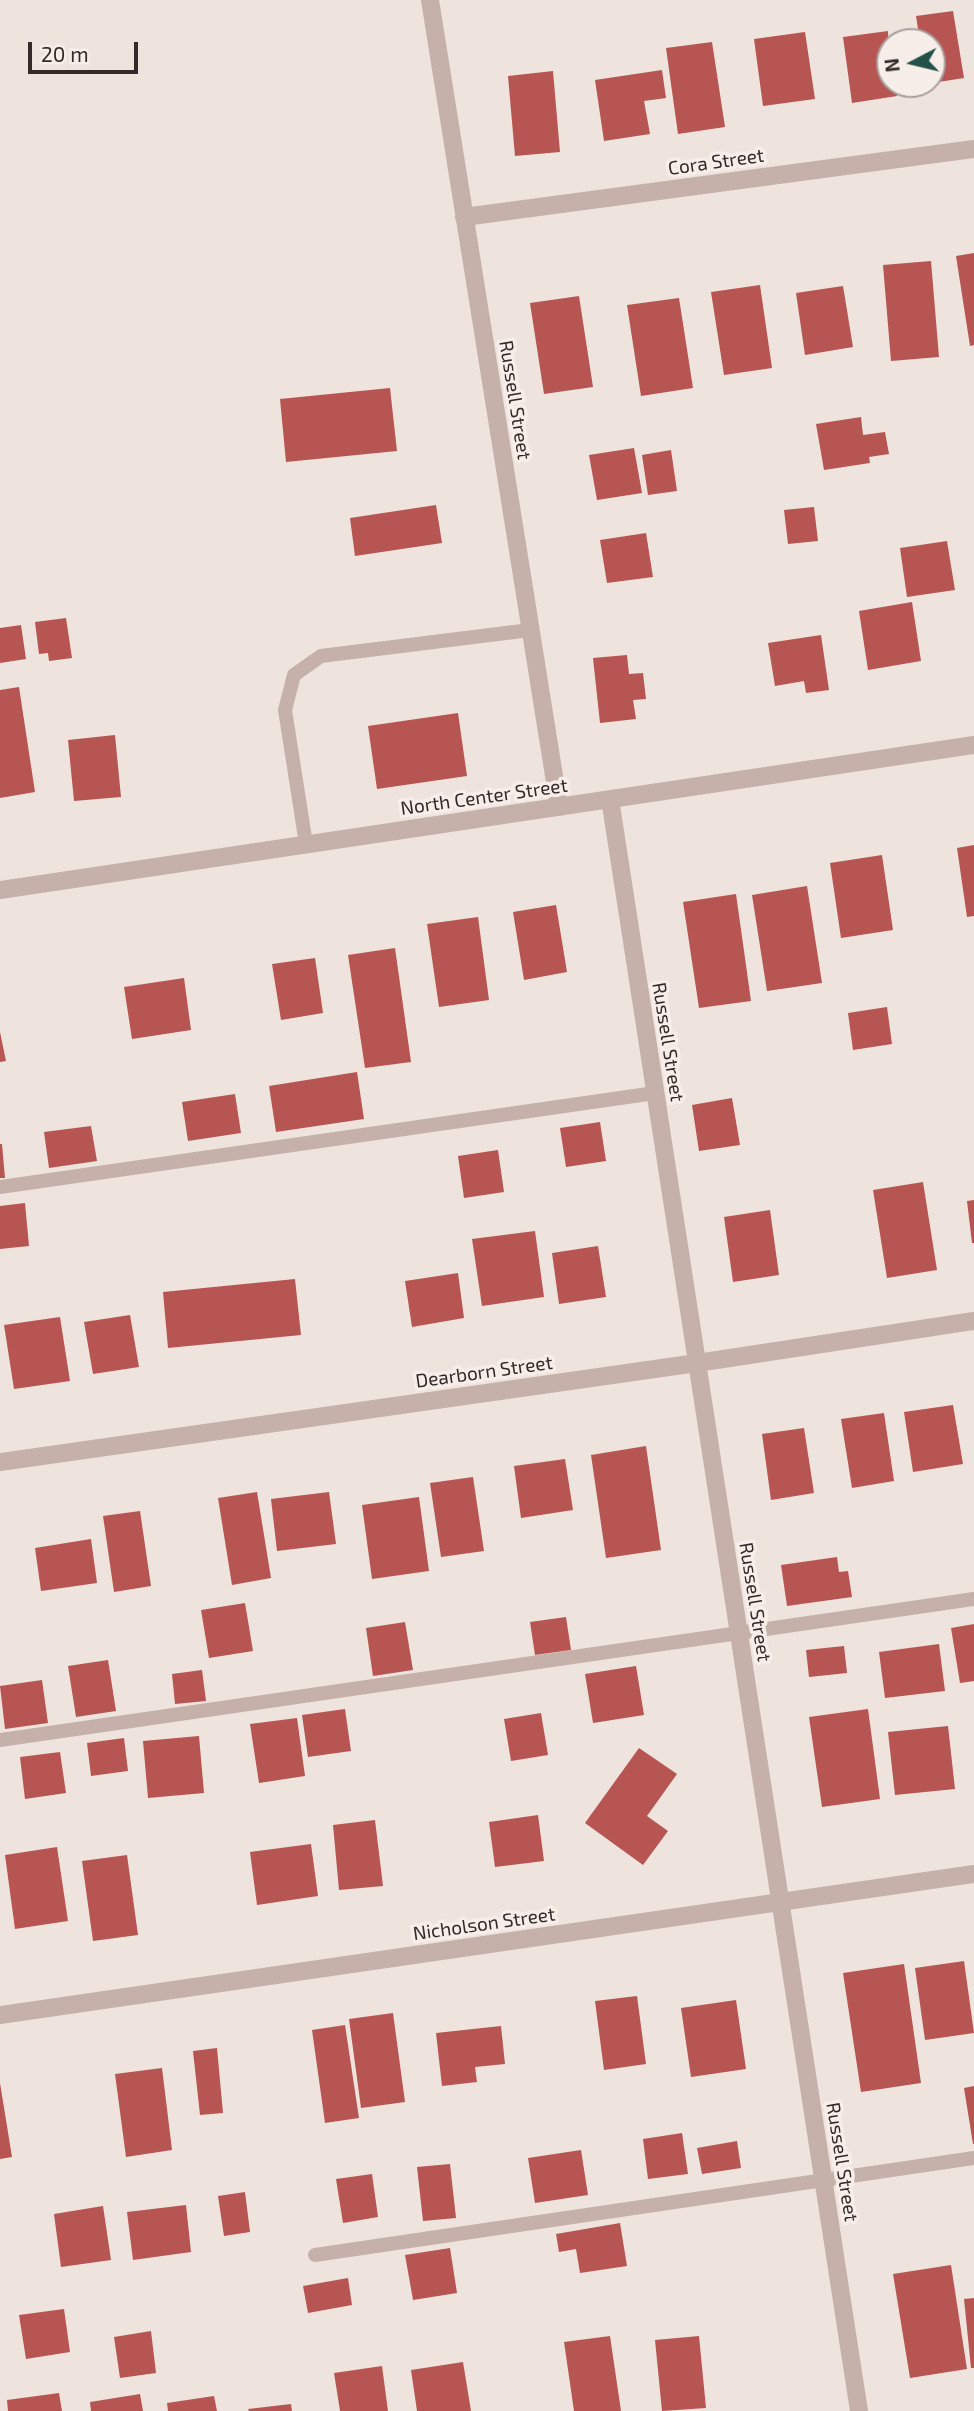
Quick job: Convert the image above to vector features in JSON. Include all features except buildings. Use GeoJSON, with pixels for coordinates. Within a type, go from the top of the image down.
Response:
{"type":"FeatureCollection","features":[{"type":"Feature","properties":{"kind":"street","name":"Russell Street"},"geometry":{"type":"LineString","coordinates":[[430,0],[559,807]]}},
{"type":"Feature","properties":{"kind":"street","name":"Cora Street"},"geometry":{"type":"LineString","coordinates":[[464,217],[974,149]]}},
{"type":"Feature","properties":{"kind":"street","name":"North Center Street"},"geometry":{"type":"LineString","coordinates":[[0,890],[974,745]]}},
{"type":"Feature","properties":{"kind":"street","name":"Russell Street"},"geometry":{"type":"LineString","coordinates":[[610,799],[859,2411]]}},
{"type":"Feature","properties":{"kind":"street","name":"Dearborn Street"},"geometry":{"type":"LineString","coordinates":[[0,1462],[974,1321]]}},
{"type":"Feature","properties":{"kind":"street","name":"Nicholson Street"},"geometry":{"type":"LineString","coordinates":[[0,2015],[974,1874]]}},
{"type":"Feature","properties":{"kind":"lane"},"geometry":{"type":"LineString","coordinates":[[306,844],[285,710],[294,675],[321,656],[530,630]]}},
{"type":"Feature","properties":{"kind":"lane"},"geometry":{"type":"LineString","coordinates":[[0,1187],[655,1093]]}},
{"type":"Feature","properties":{"kind":"lane"},"geometry":{"type":"LineString","coordinates":[[0,1740],[974,1599]]}},
{"type":"Feature","properties":{"kind":"lane"},"geometry":{"type":"LineString","coordinates":[[315,2255],[974,2158]]}}]}
